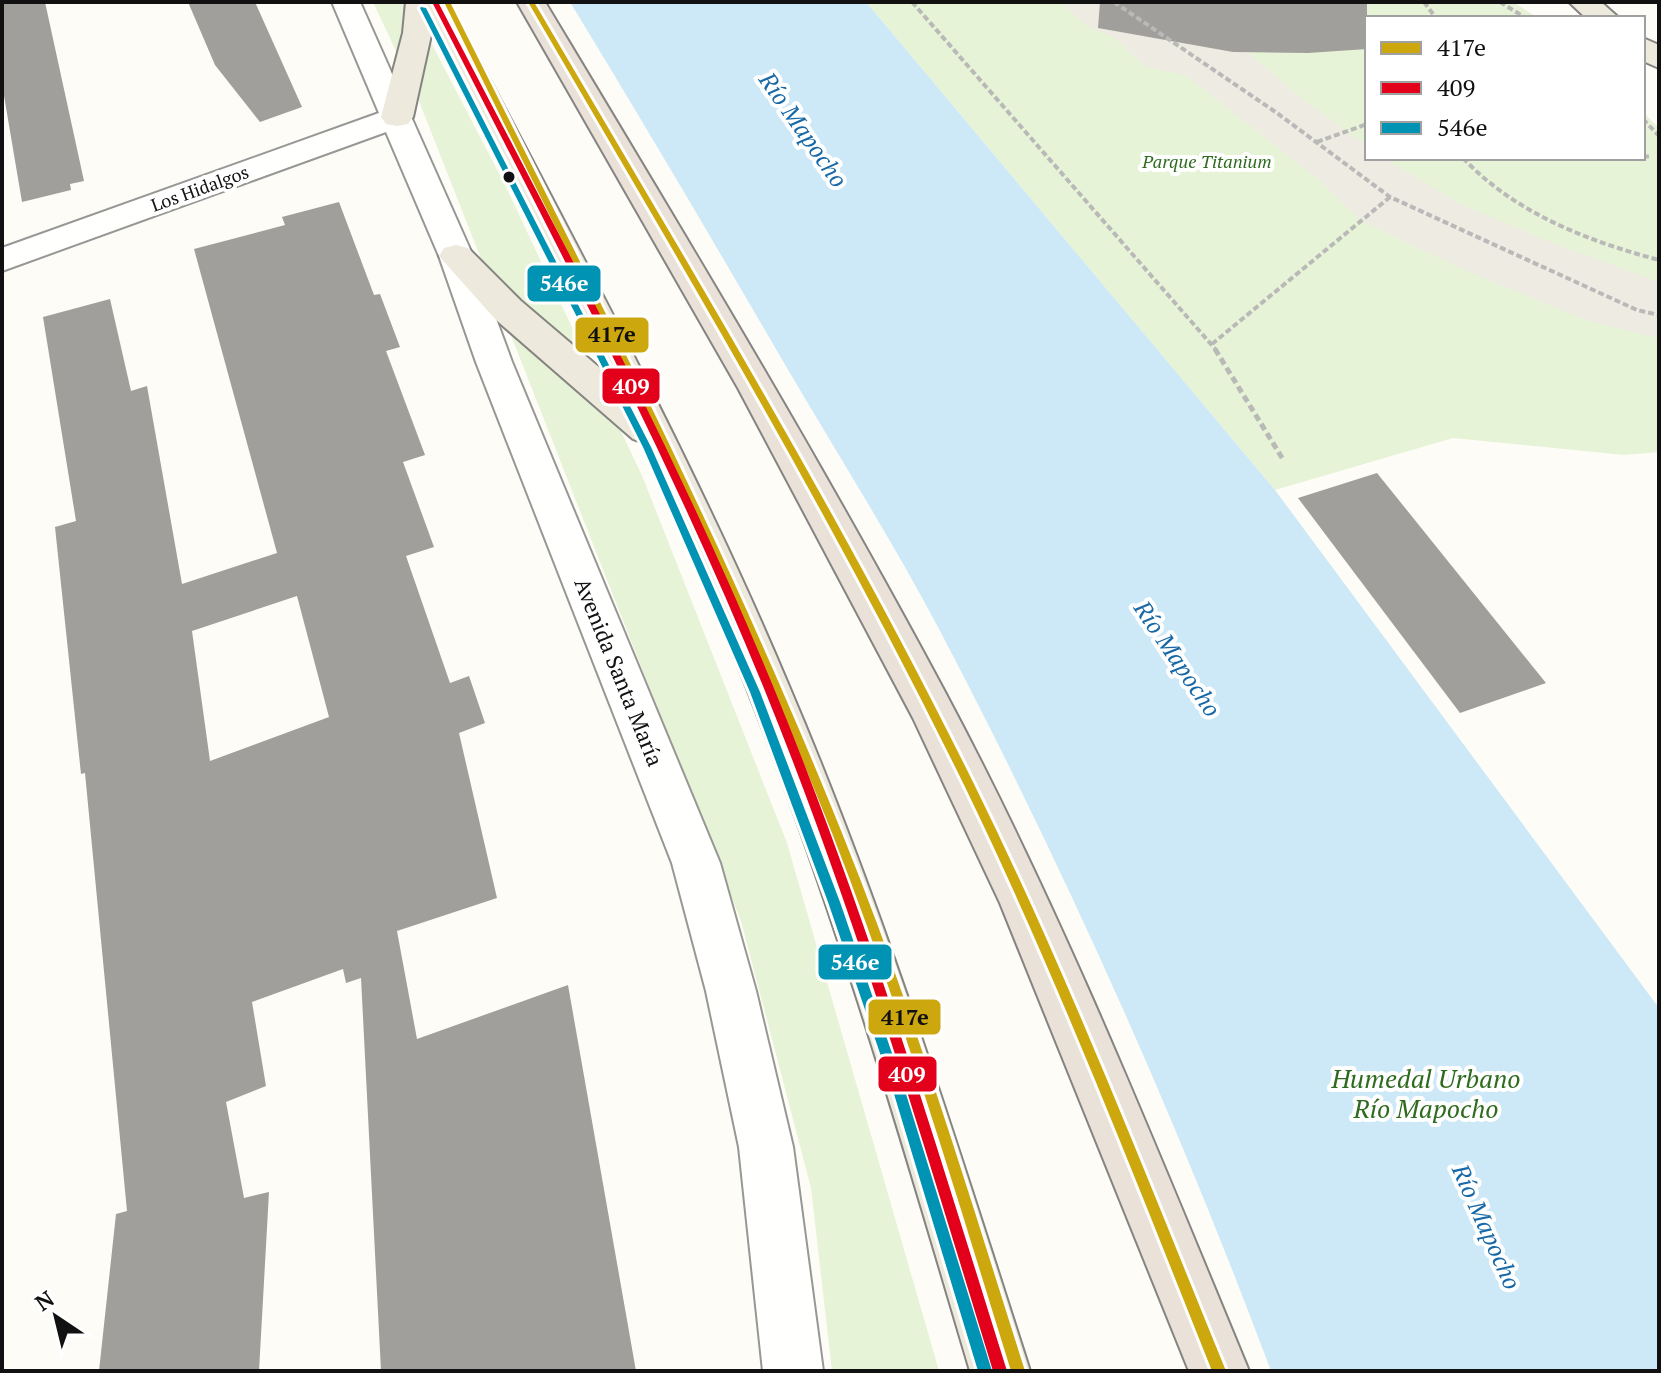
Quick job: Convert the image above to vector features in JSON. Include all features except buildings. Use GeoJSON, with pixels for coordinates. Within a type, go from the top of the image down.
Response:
{"type":"FeatureCollection","features":[{"type":"Feature","properties":{"kind":"highway"},"geometry":{"type":"LineString","coordinates":[[531,2],[757,388],[930,707],[1021,894],[1219,1371]]}},
{"type":"Feature","properties":{"kind":"main road"},"geometry":{"type":"LineString","coordinates":[[397,117],[418,33],[420,2]]}},
{"type":"Feature","properties":{"kind":"main road"},"geometry":{"type":"LineString","coordinates":[[435,2],[660,441],[768,687],[847,897],[913,1090],[1000,1371]]}},
{"type":"Feature","properties":{"kind":"main road"},"geometry":{"type":"LineString","coordinates":[[1583,2],[1602,16]]}},
{"type":"Feature","properties":{"kind":"main road"},"geometry":{"type":"LineString","coordinates":[[456,256],[508,310],[660,441]]}},
{"type":"Feature","properties":{"kind":"street","name":"Avenida Santa María"},"geometry":{"type":"LineString","coordinates":[[346,2],[456,256],[494,362],[696,863],[731,991],[766,1147],[793,1371]]}},
{"type":"Feature","properties":{"kind":"street","name":"Los Hidalgos"},"geometry":{"type":"LineString","coordinates":[[2,260],[397,117]]}},
{"type":"Feature","properties":{"kind":"path"},"geometry":{"type":"LineString","coordinates":[[912,2],[1212,344],[1284,461]]}},
{"type":"Feature","properties":{"kind":"path"},"geometry":{"type":"LineString","coordinates":[[1114,2],[1390,197],[1637,310],[1659,315]]}},
{"type":"Feature","properties":{"kind":"path"},"geometry":{"type":"LineString","coordinates":[[1500,2],[1523,16]]}},
{"type":"Feature","properties":{"kind":"path"},"geometry":{"type":"LineString","coordinates":[[1645,121],[1659,136]]}},
{"type":"Feature","properties":{"kind":"path"},"geometry":{"type":"LineString","coordinates":[[1316,142],[1365,125]]}},
{"type":"Feature","properties":{"kind":"path"},"geometry":{"type":"LineString","coordinates":[[1645,156],[1652,157]]}},
{"type":"Feature","properties":{"kind":"path"},"geometry":{"type":"LineString","coordinates":[[1465,160],[1506,194],[1557,223],[1604,243],[1659,260]]}},
{"type":"Feature","properties":{"kind":"path"},"geometry":{"type":"LineString","coordinates":[[1212,344],[1390,197]]}},
{"type":"Feature","properties":{"kind":"green space"},"geometry":{"type":"Polygon","coordinates":[[[373,2],[410,2],[505,185],[643,478],[787,843],[939,1371],[832,1371],[811,1188],[741,921],[417,96],[373,2]]]}},
{"type":"Feature","properties":{"kind":"green space","name":"Parque Titanium"},"geometry":{"type":"Polygon","coordinates":[[[866,2],[1513,2],[1535,16],[1365,16],[1365,160],[1645,160],[1645,114],[1659,128],[1659,452],[1624,455],[1453,438],[1275,490],[866,2]]]}},
{"type":"Feature","properties":{"kind":"shaded area"},"geometry":{"type":"Polygon","coordinates":[[[1059,2],[1171,2],[1181,39],[1202,47],[1249,53],[1304,100],[1365,144],[1365,160],[1387,160],[1460,204],[1659,282],[1659,338],[1586,320],[1471,273],[1361,221],[1319,180],[1185,75],[1145,67],[1115,38],[1088,26],[1059,2]]]}},
{"type":"Feature","properties":{"kind":"water","name":"Humedal Urbano Río Mapocho"},"geometry":{"type":"Polygon","coordinates":[[[570,2],[866,2],[1275,490],[1659,1008],[1659,1371],[1271,1371],[1197,1182],[1117,995],[986,719],[884,530],[570,2]]]}},
{"type":"Feature","properties":{"kind":"transit line","name":"409"},"geometry":{"type":"LineString","coordinates":[[435,2],[651,426],[768,686],[863,940],[1000,1371]]}},
{"type":"Feature","properties":{"kind":"transit line","name":"417e"},"geometry":{"type":"LineString","coordinates":[[447,2],[651,414],[748,622],[793,727],[887,966],[1018,1371]]}},
{"type":"Feature","properties":{"kind":"transit line","name":"417e"},"geometry":{"type":"LineString","coordinates":[[531,2],[785,440],[883,617],[971,788],[1046,952],[1219,1371]]}},
{"type":"Feature","properties":{"kind":"transit line","name":"546e"},"geometry":{"type":"LineString","coordinates":[[423,8],[647,447],[755,692],[834,902],[900,1094],[985,1371]]}},
{"type":"Feature","properties":{"kind":"water label","name":"Río Mapocho"},"geometry":{"type":"Point","coordinates":[803,130]}},
{"type":"Feature","properties":{"kind":"water label","name":"Río Mapocho"},"geometry":{"type":"Point","coordinates":[1177,659]}},
{"type":"Feature","properties":{"kind":"water label","name":"Río Mapocho"},"geometry":{"type":"Point","coordinates":[1486,1227]}}]}
